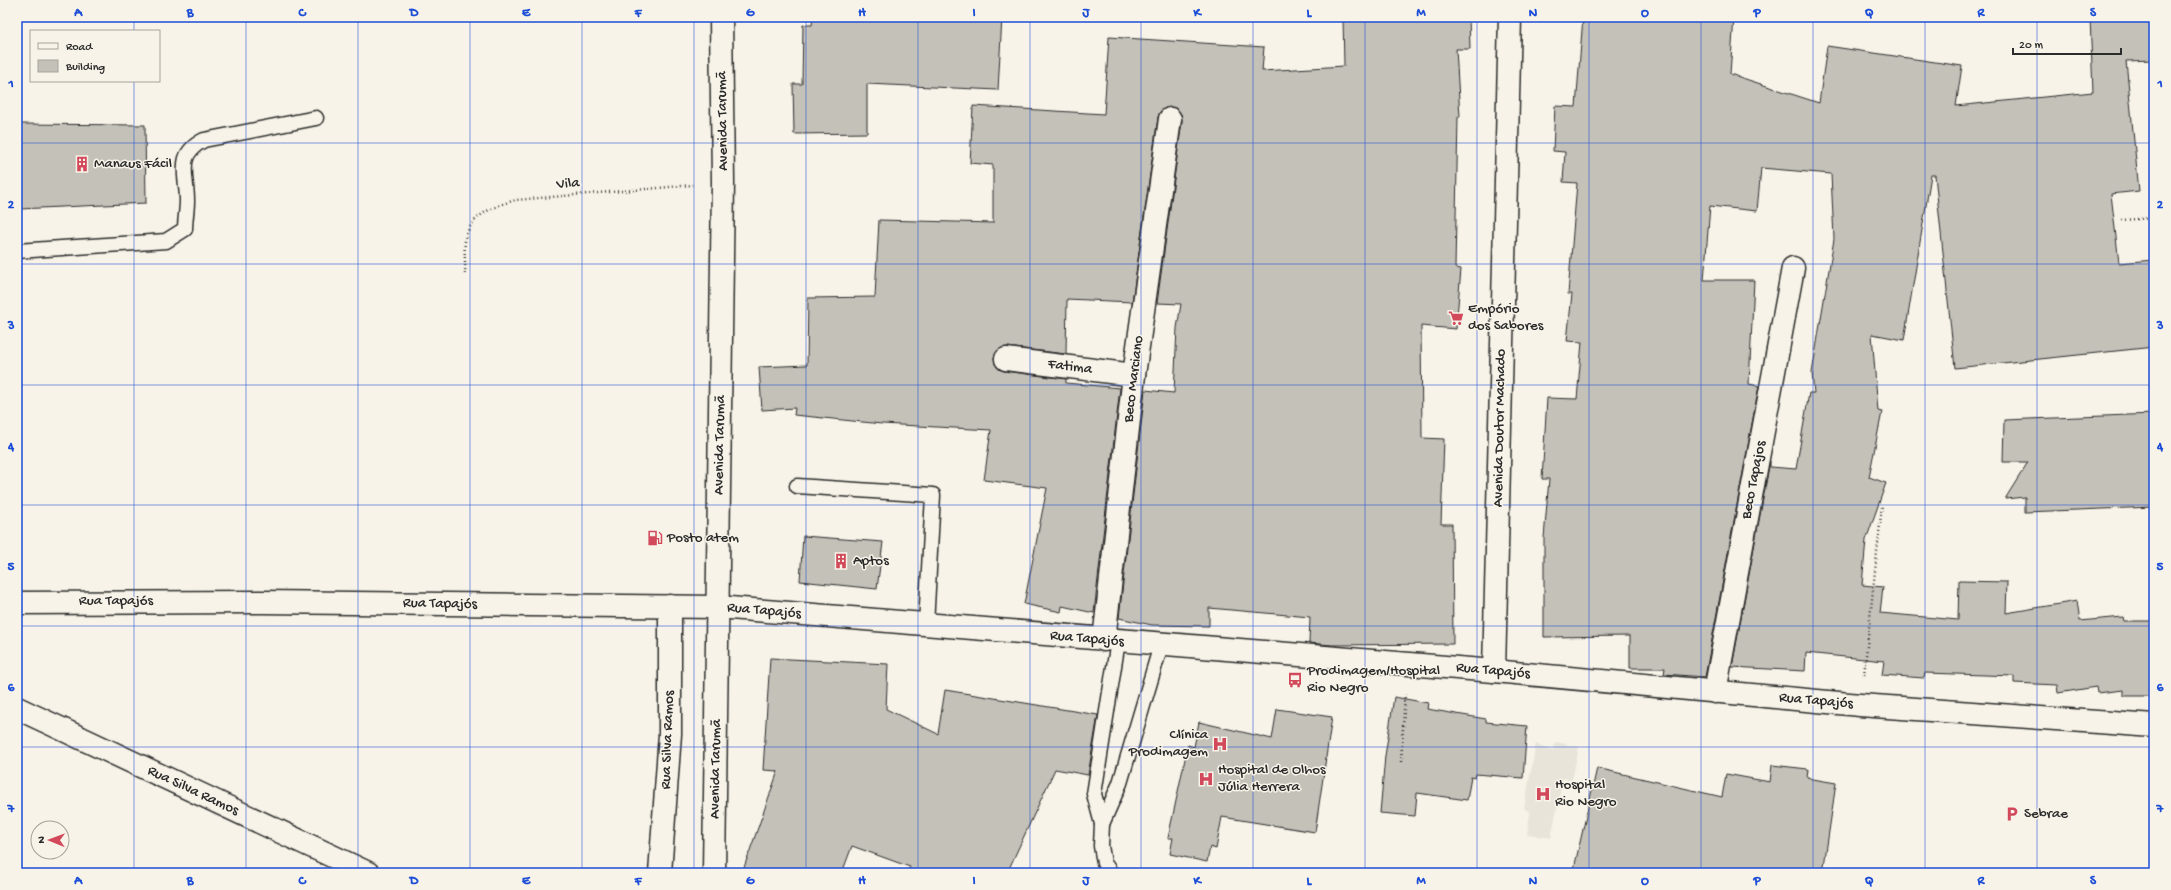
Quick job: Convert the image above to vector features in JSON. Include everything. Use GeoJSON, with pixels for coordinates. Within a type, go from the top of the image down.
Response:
{"type":"FeatureCollection","features":[{"type":"Feature","properties":{"kind":"street","name":"Avenida Tarumã"},"geometry":{"type":"LineString","coordinates":[[714,873],[724,182],[721,17]]}},
{"type":"Feature","properties":{"kind":"street","name":"Avenida Doutor Machado"},"geometry":{"type":"LineString","coordinates":[[1494,671],[1510,17]]}},
{"type":"Feature","properties":{"kind":"street","name":"Beco Marciano"},"geometry":{"type":"LineString","coordinates":[[1111,641],[1134,375],[1170,119]]}},
{"type":"Feature","properties":{"kind":"street","name":"Beco Tapajos"},"geometry":{"type":"LineString","coordinates":[[1715,692],[1793,268]]}},
{"type":"Feature","properties":{"kind":"street","name":"Fatima"},"geometry":{"type":"LineString","coordinates":[[1006,359],[1134,375]]}},
{"type":"Feature","properties":{"kind":"street","name":"Rua Tapajós"},"geometry":{"type":"LineString","coordinates":[[17,603],[245,602],[718,607],[1111,641],[1494,671],[1860,706],[2154,726]]}},
{"type":"Feature","properties":{"kind":"street","name":"Rua Silva Ramos"},"geometry":{"type":"LineString","coordinates":[[660,873],[670,734],[670,606]]}},
{"type":"Feature","properties":{"kind":"street","name":"Rua Silva Ramos"},"geometry":{"type":"LineString","coordinates":[[17,708],[368,873]]}},
{"type":"Feature","properties":{"kind":"lane"},"geometry":{"type":"LineString","coordinates":[[17,251],[166,241],[185,229],[187,201],[184,164],[192,146],[204,140],[316,118]]}},
{"type":"Feature","properties":{"kind":"lane"},"geometry":{"type":"LineString","coordinates":[[797,486],[933,495],[926,625]]}},
{"type":"Feature","properties":{"kind":"lane"},"geometry":{"type":"LineString","coordinates":[[1111,641],[1094,794],[1102,824],[1101,846],[1104,863],[1111,873]]}},
{"type":"Feature","properties":{"kind":"lane"},"geometry":{"type":"LineString","coordinates":[[1102,824],[1120,783],[1161,645]]}},
{"type":"Feature","properties":{"kind":"path","name":"Vila"},"geometry":{"type":"LineString","coordinates":[[465,274],[466,236],[474,222],[498,205],[516,200],[724,182]]}},
{"type":"Feature","properties":{"kind":"path"},"geometry":{"type":"LineString","coordinates":[[2121,220],[2154,218]]}},
{"type":"Feature","properties":{"kind":"path"},"geometry":{"type":"LineString","coordinates":[[1860,706],[1882,505]]}},
{"type":"Feature","properties":{"kind":"path"},"geometry":{"type":"LineString","coordinates":[[1401,762],[1407,665]]}},
{"type":"Feature","properties":{"kind":"shaded area","name":"Hospital Rio Negro"},"geometry":{"type":"Polygon","coordinates":[[[1556,742],[1579,747],[1572,780],[1563,778],[1551,838],[1527,834],[1530,812],[1524,808],[1536,744],[1553,750],[1556,742]]]}},
{"type":"Feature","properties":{"kind":"building"},"geometry":{"type":"Polygon","coordinates":[[[813,17],[1002,17],[998,90],[867,84],[867,133],[794,134],[793,84],[802,84],[803,25],[812,25],[813,17]]]}},
{"type":"Feature","properties":{"kind":"building"},"geometry":{"type":"Polygon","coordinates":[[[1343,17],[1469,17],[1470,49],[1456,49],[1460,117],[1458,117],[1455,268],[1461,269],[1456,329],[1421,326],[1422,438],[1444,439],[1441,524],[1452,524],[1453,644],[1332,645],[1309,643],[1310,617],[1209,608],[1209,626],[1152,625],[1119,618],[1145,390],[1174,393],[1177,328],[1181,304],[1157,303],[1182,121],[1181,114],[1172,107],[1165,108],[1160,112],[1158,117],[1132,302],[1067,299],[1066,354],[1007,347],[1001,348],[994,357],[995,364],[999,369],[1004,371],[1066,379],[1066,383],[1120,388],[1094,613],[1062,606],[1061,612],[1024,604],[1047,488],[984,480],[991,430],[882,424],[794,415],[795,408],[762,410],[759,367],[807,365],[808,298],[875,297],[879,220],[993,223],[993,165],[970,163],[973,106],[1104,114],[1109,37],[1264,47],[1262,71],[1344,66],[1343,17]]]}},
{"type":"Feature","properties":{"kind":"building"},"geometry":{"type":"Polygon","coordinates":[[[1583,17],[1734,17],[1730,74],[1819,103],[1827,46],[1962,66],[1956,106],[2093,92],[2090,17],[2154,17],[2154,60],[2126,61],[2139,191],[2111,194],[2119,263],[2154,260],[2154,347],[1955,368],[1935,175],[1931,175],[1904,340],[1872,334],[1878,411],[1882,412],[1869,477],[1886,483],[1866,540],[1862,585],[1883,587],[1880,613],[1958,620],[1959,581],[2007,582],[2006,613],[2077,601],[2080,621],[2123,617],[2124,621],[2154,621],[2154,696],[2124,696],[2124,690],[2097,693],[2096,687],[2058,693],[2057,685],[2014,683],[2014,676],[1925,673],[1924,678],[1882,675],[1884,661],[1806,653],[1805,671],[1732,667],[1770,461],[1770,467],[1796,469],[1809,393],[1814,393],[1812,373],[1834,239],[1831,174],[1761,168],[1757,211],[1710,206],[1704,280],[1754,280],[1749,384],[1759,386],[1705,677],[1664,674],[1665,668],[1630,668],[1630,636],[1544,637],[1544,538],[1549,479],[1542,479],[1547,398],[1577,399],[1582,342],[1567,341],[1572,294],[1568,294],[1577,183],[1563,182],[1565,152],[1553,151],[1555,106],[1576,107],[1583,17]]]}},
{"type":"Feature","properties":{"kind":"building","name":"Manaus Fácil"},"geometry":{"type":"Polygon","coordinates":[[[18,124],[145,125],[146,203],[19,209],[18,124]]]}},
{"type":"Feature","properties":{"kind":"building"},"geometry":{"type":"Polygon","coordinates":[[[2154,414],[2154,507],[2025,512],[2025,497],[2005,499],[2028,462],[2003,462],[2004,420],[2154,414]]]}},
{"type":"Feature","properties":{"kind":"building","name":"Aptos"},"geometry":{"type":"Polygon","coordinates":[[[803,536],[883,542],[877,589],[800,581],[803,536]]]}},
{"type":"Feature","properties":{"kind":"building"},"geometry":{"type":"Polygon","coordinates":[[[770,658],[888,664],[886,709],[938,734],[945,690],[1098,715],[1088,775],[1055,769],[1007,873],[907,873],[910,867],[852,846],[842,873],[742,873],[778,771],[763,770],[770,658]]]}},
{"type":"Feature","properties":{"kind":"building"},"geometry":{"type":"Polygon","coordinates":[[[1394,697],[1428,703],[1427,709],[1486,719],[1486,722],[1527,726],[1523,778],[1476,774],[1475,778],[1471,777],[1467,800],[1417,793],[1415,816],[1380,813],[1385,756],[1394,697]]]}},
{"type":"Feature","properties":{"kind":"building"},"geometry":{"type":"Polygon","coordinates":[[[1277,709],[1332,717],[1315,832],[1222,817],[1216,849],[1210,847],[1207,862],[1170,854],[1173,838],[1168,838],[1188,745],[1194,747],[1199,722],[1272,739],[1277,709]]]}},
{"type":"Feature","properties":{"kind":"building"},"geometry":{"type":"Polygon","coordinates":[[[1772,765],[1808,769],[1807,778],[1836,783],[1823,873],[1573,873],[1597,768],[1722,797],[1726,774],[1770,782],[1772,765]]]}},
{"type":"Feature","properties":{"kind":"place","name":"Manaus Fácil"},"geometry":{"type":"Point","coordinates":[82,164]}},
{"type":"Feature","properties":{"kind":"place","name":"Empório dos Sabores"},"geometry":{"type":"Point","coordinates":[1456,318]}},
{"type":"Feature","properties":{"kind":"place","name":"Posto atem"},"geometry":{"type":"Point","coordinates":[655,538]}},
{"type":"Feature","properties":{"kind":"place","name":"Aptos"},"geometry":{"type":"Point","coordinates":[841,561]}},
{"type":"Feature","properties":{"kind":"place","name":"Prodimagem/Hospital Rio Negro"},"geometry":{"type":"Point","coordinates":[1295,680]}},
{"type":"Feature","properties":{"kind":"place","name":"Clínica Prodimagem"},"geometry":{"type":"Point","coordinates":[1220,744]}},
{"type":"Feature","properties":{"kind":"place","name":"Hospital de Olhos Júlia Herrera"},"geometry":{"type":"Point","coordinates":[1206,779]}},
{"type":"Feature","properties":{"kind":"place","name":"Hospital Rio Negro"},"geometry":{"type":"Point","coordinates":[1543,794]}},
{"type":"Feature","properties":{"kind":"place","name":"Sebrae"},"geometry":{"type":"Point","coordinates":[2012,814]}}]}
